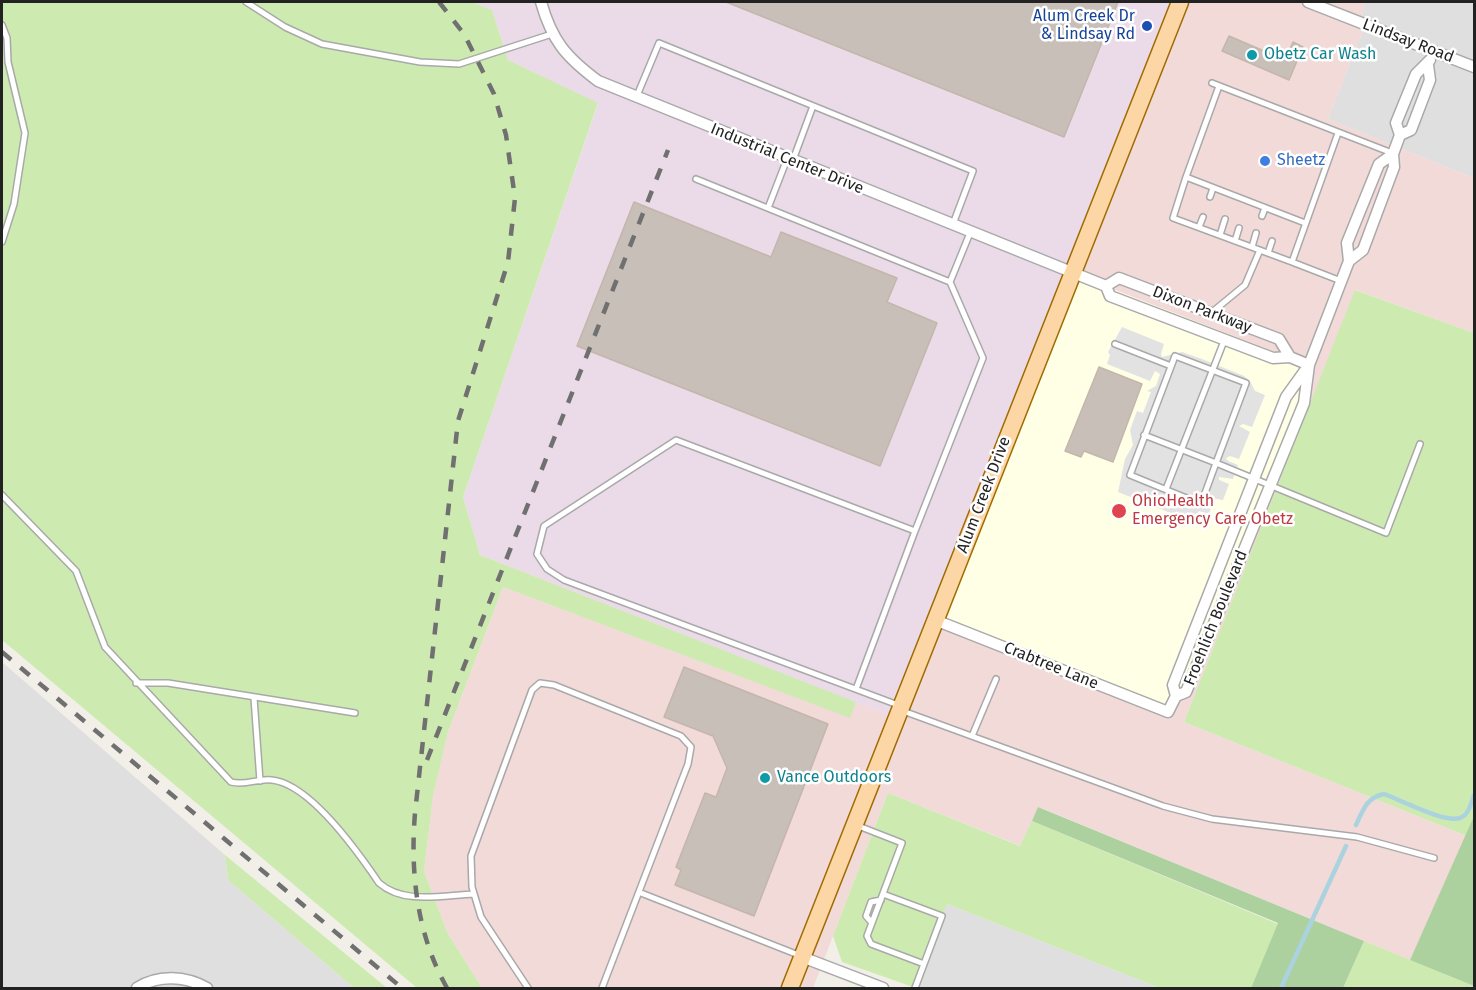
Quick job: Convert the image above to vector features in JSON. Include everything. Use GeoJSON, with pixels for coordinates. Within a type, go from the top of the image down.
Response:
{"type":"FeatureCollection","features":[{"type":"Feature","properties":{"kind":"main road","name":"Alum Creek Drive"},"geometry":{"type":"LineString","coordinates":[[790,988],[1180,2]]}},
{"type":"Feature","properties":{"kind":"street","name":"Industrial Center Drive"},"geometry":{"type":"LineString","coordinates":[[541,2],[552,34],[566,54],[598,81],[1071,273]]}},
{"type":"Feature","properties":{"kind":"street","name":"Lindsay Road"},"geometry":{"type":"LineString","coordinates":[[1308,2],[1474,67]]}},
{"type":"Feature","properties":{"kind":"street","name":"Froehlich Boulevard"},"geometry":{"type":"LineString","coordinates":[[1349,261],[1363,250],[1394,167],[1393,154],[1400,135],[1396,123],[1416,74],[1428,65],[1434,51]]}},
{"type":"Feature","properties":{"kind":"street","name":"Froehlich Boulevard"},"geometry":{"type":"LineString","coordinates":[[1400,135],[1411,130],[1415,120],[1430,80],[1428,65]]}},
{"type":"Feature","properties":{"kind":"street","name":"Froehlich Boulevard"},"geometry":{"type":"LineString","coordinates":[[1168,712],[1176,696],[1186,692],[1304,403],[1309,365],[1349,261],[1347,243],[1379,164],[1393,154]]}},
{"type":"Feature","properties":{"kind":"street","name":"Dixon Parkway"},"geometry":{"type":"LineString","coordinates":[[1071,273],[1106,286],[1110,296],[1224,341],[1273,358],[1290,357],[1309,365]]}},
{"type":"Feature","properties":{"kind":"street","name":"Dixon Parkway"},"geometry":{"type":"LineString","coordinates":[[1106,286],[1119,278],[1279,339],[1290,357]]}},
{"type":"Feature","properties":{"kind":"street","name":"Froehlich Boulevard"},"geometry":{"type":"LineString","coordinates":[[1176,696],[1173,685],[1256,479],[1286,397],[1309,365]]}},
{"type":"Feature","properties":{"kind":"street","name":"Crabtree Lane"},"geometry":{"type":"LineString","coordinates":[[935,620],[1168,712]]}},
{"type":"Feature","properties":{"kind":"street"},"geometry":{"type":"LineString","coordinates":[[802,957],[883,988]]}},
{"type":"Feature","properties":{"kind":"street"},"geometry":{"type":"LineString","coordinates":[[137,988],[165,978],[202,986]]}},
{"type":"Feature","properties":{"kind":"lane"},"geometry":{"type":"LineString","coordinates":[[246,2],[285,27],[322,44],[354,52],[420,62],[459,64],[552,34]]}},
{"type":"Feature","properties":{"kind":"lane"},"geometry":{"type":"LineString","coordinates":[[2,25],[7,38],[8,62],[25,133],[14,204],[2,242]]}},
{"type":"Feature","properties":{"kind":"lane"},"geometry":{"type":"LineString","coordinates":[[636,98],[659,43],[973,171],[952,225]]}},
{"type":"Feature","properties":{"kind":"lane"},"geometry":{"type":"LineString","coordinates":[[1212,83],[1393,154]]}},
{"type":"Feature","properties":{"kind":"lane"},"geometry":{"type":"LineString","coordinates":[[1219,86],[1173,218],[1342,281]]}},
{"type":"Feature","properties":{"kind":"lane"},"geometry":{"type":"LineString","coordinates":[[768,208],[813,106]]}},
{"type":"Feature","properties":{"kind":"lane"},"geometry":{"type":"LineString","coordinates":[[1292,262],[1338,133]]}},
{"type":"Feature","properties":{"kind":"lane"},"geometry":{"type":"LineString","coordinates":[[1186,177],[1265,208],[1280,217],[1305,223]]}},
{"type":"Feature","properties":{"kind":"lane"},"geometry":{"type":"LineString","coordinates":[[696,180],[950,282],[983,358],[856,689]]}},
{"type":"Feature","properties":{"kind":"lane"},"geometry":{"type":"LineString","coordinates":[[1210,197],[1213,188]]}},
{"type":"Feature","properties":{"kind":"lane"},"geometry":{"type":"LineString","coordinates":[[1231,204],[1234,196]]}},
{"type":"Feature","properties":{"kind":"lane"},"geometry":{"type":"LineString","coordinates":[[1245,209],[1248,201]]}},
{"type":"Feature","properties":{"kind":"lane"},"geometry":{"type":"LineString","coordinates":[[1262,216],[1265,208]]}},
{"type":"Feature","properties":{"kind":"lane"},"geometry":{"type":"LineString","coordinates":[[1199,227],[1203,217]]}},
{"type":"Feature","properties":{"kind":"lane"},"geometry":{"type":"LineString","coordinates":[[1220,235],[1226,219]]}},
{"type":"Feature","properties":{"kind":"lane"},"geometry":{"type":"LineString","coordinates":[[1235,240],[1239,228]]}},
{"type":"Feature","properties":{"kind":"lane"},"geometry":{"type":"LineString","coordinates":[[950,282],[970,233]]}},
{"type":"Feature","properties":{"kind":"lane"},"geometry":{"type":"LineString","coordinates":[[1252,247],[1256,233]]}},
{"type":"Feature","properties":{"kind":"lane"},"geometry":{"type":"LineString","coordinates":[[1268,253],[1272,241]]}},
{"type":"Feature","properties":{"kind":"lane"},"geometry":{"type":"LineString","coordinates":[[1211,313],[1245,285],[1260,250]]}},
{"type":"Feature","properties":{"kind":"lane"},"geometry":{"type":"LineString","coordinates":[[1166,489],[1224,341]]}},
{"type":"Feature","properties":{"kind":"lane"},"geometry":{"type":"LineString","coordinates":[[1115,344],[1171,366]]}},
{"type":"Feature","properties":{"kind":"lane"},"geometry":{"type":"LineString","coordinates":[[1174,356],[1213,370],[1246,383],[1202,504],[1130,475],[1174,356]]}},
{"type":"Feature","properties":{"kind":"lane"},"geometry":{"type":"LineString","coordinates":[[1144,435],[1386,532],[1420,444]]}},
{"type":"Feature","properties":{"kind":"lane"},"geometry":{"type":"LineString","coordinates":[[915,531],[676,440],[543,526],[537,554],[547,569],[564,580],[856,689],[972,736],[1163,806],[1212,819],[1357,837],[1434,858]]}},
{"type":"Feature","properties":{"kind":"lane"},"geometry":{"type":"LineString","coordinates":[[2,495],[76,571],[105,647],[136,683],[231,782],[242,785],[272,780],[290,785],[309,796],[379,883],[390,893],[404,897],[474,894]]}},
{"type":"Feature","properties":{"kind":"lane"},"geometry":{"type":"LineString","coordinates":[[972,736],[996,679]]}},
{"type":"Feature","properties":{"kind":"lane"},"geometry":{"type":"LineString","coordinates":[[136,683],[168,683],[355,713]]}},
{"type":"Feature","properties":{"kind":"lane"},"geometry":{"type":"LineString","coordinates":[[528,988],[481,917],[474,894],[471,856],[532,690],[540,683],[554,685],[681,736],[691,747],[688,764],[641,893],[602,988]]}},
{"type":"Feature","properties":{"kind":"lane"},"geometry":{"type":"LineString","coordinates":[[254,698],[260,781]]}},
{"type":"Feature","properties":{"kind":"lane"},"geometry":{"type":"LineString","coordinates":[[854,824],[902,843],[867,936],[871,944],[924,964]]}},
{"type":"Feature","properties":{"kind":"lane"},"geometry":{"type":"LineString","coordinates":[[641,893],[802,957]]}},
{"type":"Feature","properties":{"kind":"lane"},"geometry":{"type":"LineString","coordinates":[[882,897],[942,916],[915,988]]}},
{"type":"Feature","properties":{"kind":"shaded area"},"geometry":{"type":"Polygon","coordinates":[[[471,2],[1178,2],[891,716],[480,555],[463,497],[598,104],[508,60],[492,10],[471,2]]]}},
{"type":"Feature","properties":{"kind":"shaded area"},"geometry":{"type":"Polygon","coordinates":[[[1178,2],[1366,2],[1362,10],[1363,31],[1328,119],[1474,178],[1474,333],[1356,290],[1184,722],[1467,836],[1410,960],[1039,807],[1021,846],[888,793],[813,988],[482,988],[447,932],[424,871],[433,796],[448,732],[503,587],[849,717],[856,702],[891,716],[1178,2]]]}},
{"type":"Feature","properties":{"kind":"shaded area"},"geometry":{"type":"Polygon","coordinates":[[[1366,2],[1474,2],[1474,178],[1328,119],[1363,31],[1362,10],[1366,2]]]}},
{"type":"Feature","properties":{"kind":"shaded area","name":"OhioHealth Emergency Care Obetz"},"geometry":{"type":"Polygon","coordinates":[[[1071,273],[1309,365],[1304,403],[1186,692],[1159,708],[935,620],[1071,273]]]}},
{"type":"Feature","properties":{"kind":"shaded area"},"geometry":{"type":"Polygon","coordinates":[[[1122,327],[1164,344],[1162,357],[1182,352],[1202,359],[1244,376],[1250,381],[1255,391],[1265,395],[1252,427],[1243,424],[1239,426],[1250,432],[1239,459],[1230,456],[1226,458],[1238,465],[1233,479],[1219,477],[1219,480],[1229,484],[1223,500],[1211,498],[1209,514],[1199,511],[1193,522],[1118,492],[1125,459],[1133,445],[1130,430],[1137,411],[1143,413],[1151,392],[1147,391],[1156,386],[1160,374],[1155,371],[1150,381],[1107,364],[1110,355],[1108,352],[1122,327]]]}},
{"type":"Feature","properties":{"kind":"shaded area"},"geometry":{"type":"Polygon","coordinates":[[[2,662],[225,855],[228,880],[354,988],[2,988],[2,662]]]}},
{"type":"Feature","properties":{"kind":"shaded area"},"geometry":{"type":"Polygon","coordinates":[[[947,904],[1160,988],[913,988],[947,904]]]}},
{"type":"Feature","properties":{"kind":"green space"},"geometry":{"type":"Polygon","coordinates":[[[2,2],[471,2],[492,10],[508,60],[598,103],[463,497],[480,555],[856,702],[850,718],[503,587],[448,732],[433,796],[424,871],[447,932],[482,988],[417,988],[2,640],[2,2]]]}},
{"type":"Feature","properties":{"kind":"green space"},"geometry":{"type":"Polygon","coordinates":[[[1355,290],[1474,333],[1474,816],[1467,836],[1184,722],[1355,290]]]}},
{"type":"Feature","properties":{"kind":"green space"},"geometry":{"type":"Polygon","coordinates":[[[888,793],[1020,846],[1032,821],[1278,924],[1251,988],[1160,988],[947,904],[913,987],[842,962],[833,936],[888,793]]]}},
{"type":"Feature","properties":{"kind":"green space"},"geometry":{"type":"Polygon","coordinates":[[[1038,807],[1364,941],[1343,988],[1251,988],[1278,923],[1032,821],[1038,807]]]}},
{"type":"Feature","properties":{"kind":"green space"},"geometry":{"type":"Polygon","coordinates":[[[1474,816],[1474,986],[1410,960],[1474,816]]]}},
{"type":"Feature","properties":{"kind":"green space"},"geometry":{"type":"Polygon","coordinates":[[[225,855],[387,988],[354,988],[228,880],[225,855]]]}},
{"type":"Feature","properties":{"kind":"green space"},"geometry":{"type":"Polygon","coordinates":[[[1364,941],[1474,986],[1474,988],[1343,988],[1364,941]]]}},
{"type":"Feature","properties":{"kind":"building"},"geometry":{"type":"Polygon","coordinates":[[[726,2],[1118,2],[1064,137],[726,2]]]}},
{"type":"Feature","properties":{"kind":"building","name":"Obetz Car Wash"},"geometry":{"type":"Polygon","coordinates":[[[1229,36],[1285,60],[1293,42],[1303,47],[1289,80],[1222,51],[1229,36]]]}},
{"type":"Feature","properties":{"kind":"building"},"geometry":{"type":"Polygon","coordinates":[[[634,202],[771,257],[781,232],[897,278],[887,302],[937,323],[880,466],[577,346],[634,202]]]}},
{"type":"Feature","properties":{"kind":"building"},"geometry":{"type":"Polygon","coordinates":[[[1099,367],[1142,384],[1113,462],[1084,451],[1081,457],[1065,451],[1099,367]]]}},
{"type":"Feature","properties":{"kind":"building","name":"Vance Outdoors"},"geometry":{"type":"Polygon","coordinates":[[[684,667],[828,724],[754,916],[675,885],[681,870],[676,867],[705,793],[716,797],[727,768],[713,736],[664,717],[684,667]]]}},
{"type":"Feature","properties":{"kind":"waterway"},"geometry":{"type":"LineString","coordinates":[[1356,825],[1363,809],[1370,801],[1384,794],[1433,814],[1453,819],[1466,814],[1474,795]]}},
{"type":"Feature","properties":{"kind":"waterway"},"geometry":{"type":"LineString","coordinates":[[1281,988],[1346,846]]}},
{"type":"Feature","properties":{"kind":"railway"},"geometry":{"type":"LineString","coordinates":[[439,2],[464,34],[494,94],[506,135],[515,198],[508,262],[458,421],[415,813],[415,881],[422,925],[437,968],[447,988]]}},
{"type":"Feature","properties":{"kind":"railway"},"geometry":{"type":"LineString","coordinates":[[427,760],[668,150]]}},
{"type":"Feature","properties":{"kind":"railway"},"geometry":{"type":"LineString","coordinates":[[2,652],[402,988]]}},
{"type":"Feature","properties":{"kind":"place","name":"Alum Creek Dr & Lindsay Rd"},"geometry":{"type":"Point","coordinates":[1147,26]}},
{"type":"Feature","properties":{"kind":"place","name":"Obetz Car Wash"},"geometry":{"type":"Point","coordinates":[1252,55]}},
{"type":"Feature","properties":{"kind":"place","name":"Sheetz"},"geometry":{"type":"Point","coordinates":[1265,161]}},
{"type":"Feature","properties":{"kind":"place","name":"OhioHealth Emergency Care Obetz"},"geometry":{"type":"Point","coordinates":[1119,511]}},
{"type":"Feature","properties":{"kind":"place","name":"Vance Outdoors"},"geometry":{"type":"Point","coordinates":[765,778]}}]}
